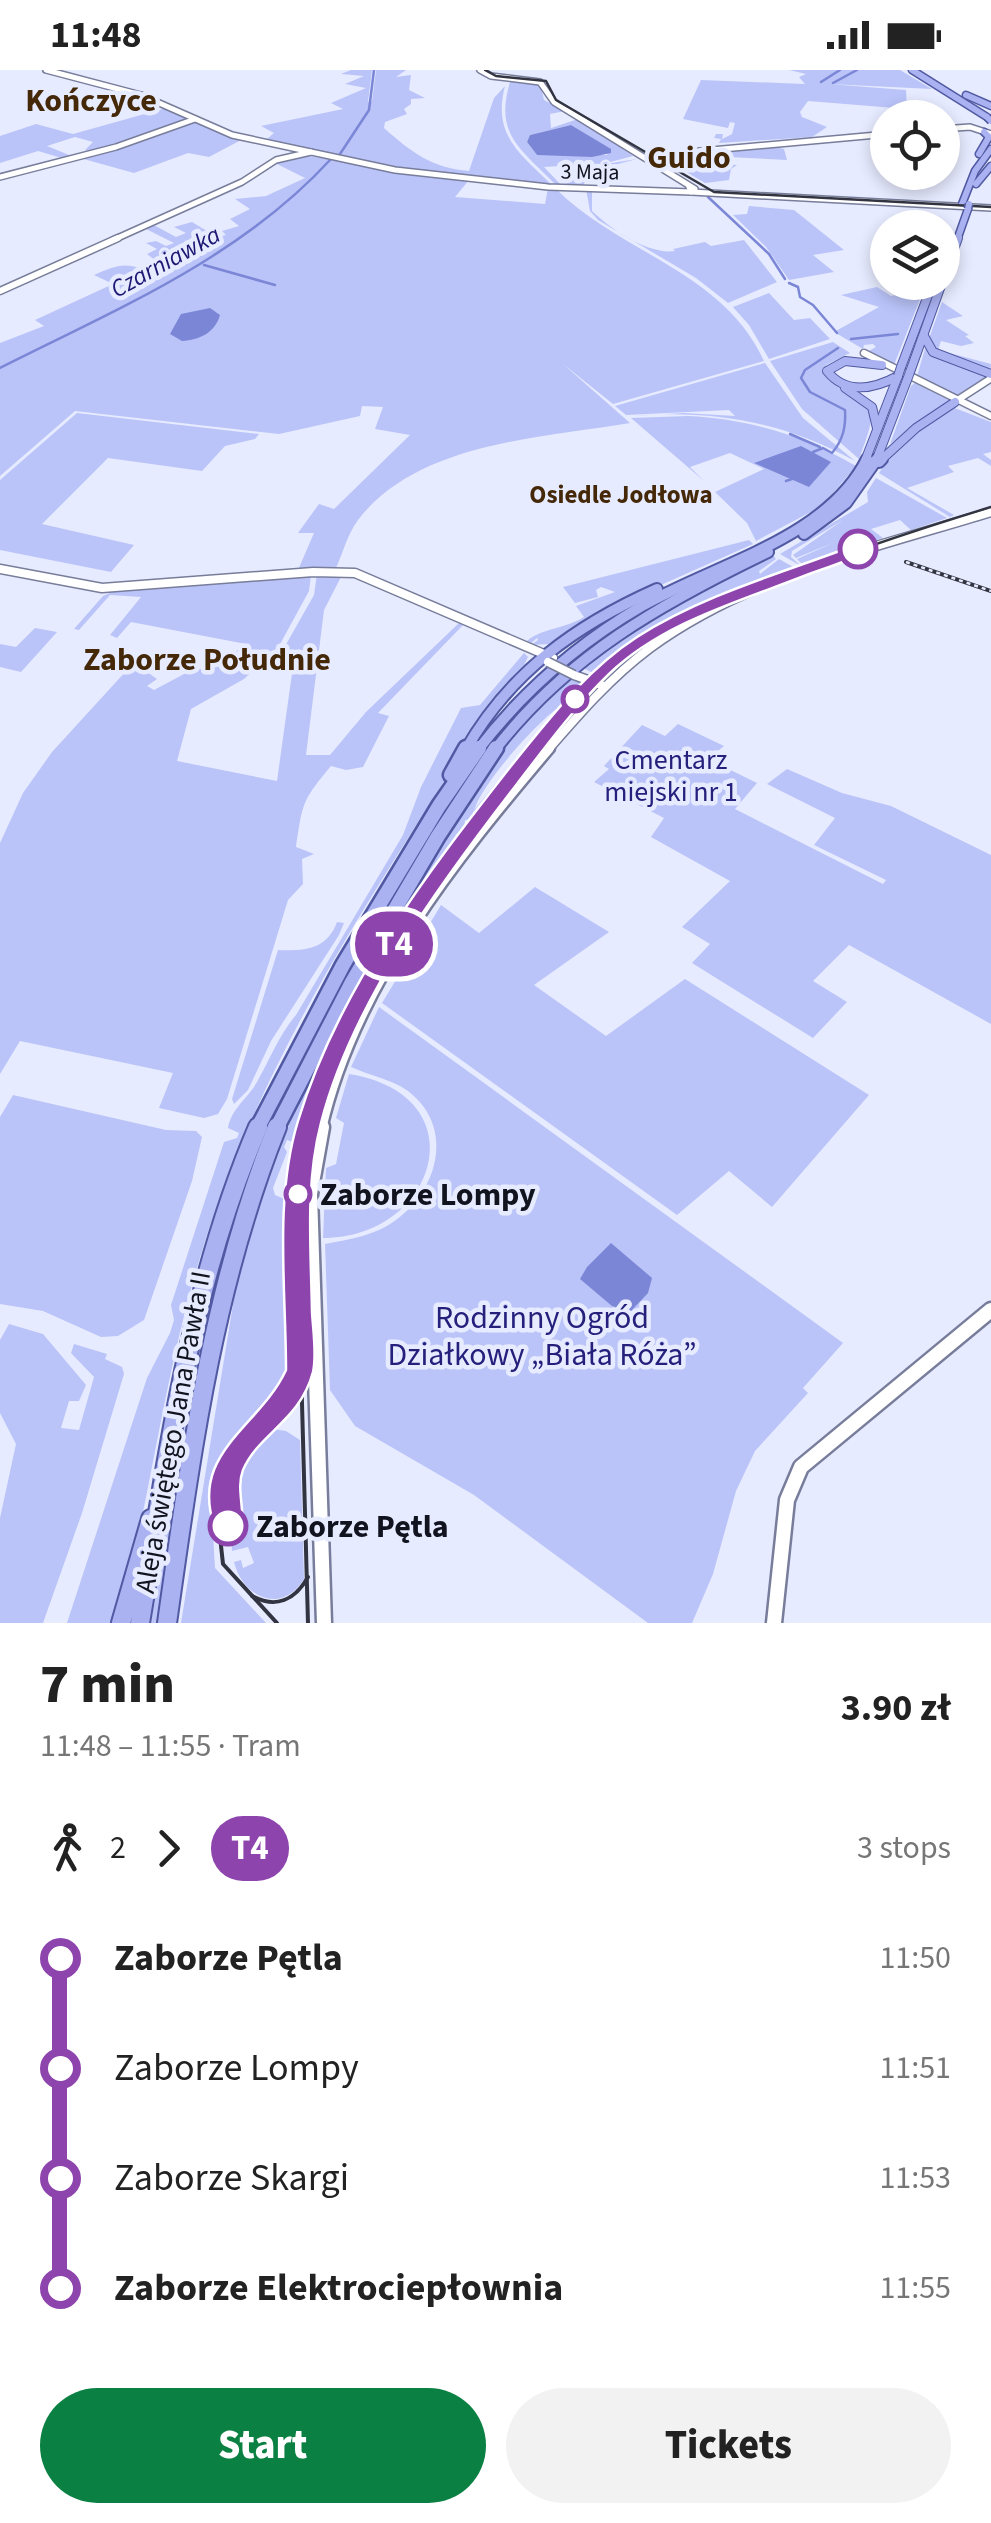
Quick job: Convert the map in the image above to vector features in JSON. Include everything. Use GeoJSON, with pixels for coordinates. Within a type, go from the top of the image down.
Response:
{"type":"FeatureCollection","features":[{"type":"Feature","properties":{"kind":"main road","name":"3 Maja"},"geometry":{"type":"LineString","coordinates":[[46,70],[136,93],[232,135],[400,171],[504,183],[677,191],[690,187]]}},
{"type":"Feature","properties":{"kind":"main road"},"geometry":{"type":"LineString","coordinates":[[480,70],[491,76],[542,83],[554,102],[690,187]]}},
{"type":"Feature","properties":{"kind":"main road"},"geometry":{"type":"LineString","coordinates":[[915,70],[990,118]]}},
{"type":"Feature","properties":{"kind":"main road"},"geometry":{"type":"LineString","coordinates":[[938,83],[991,106]]}},
{"type":"Feature","properties":{"kind":"main road"},"geometry":{"type":"LineString","coordinates":[[938,83],[990,136],[973,182]]}},
{"type":"Feature","properties":{"kind":"main road"},"geometry":{"type":"LineString","coordinates":[[960,126],[990,118]]}},
{"type":"Feature","properties":{"kind":"main road"},"geometry":{"type":"LineString","coordinates":[[651,160],[678,153],[870,135]]}},
{"type":"Feature","properties":{"kind":"main road","name":"Aleja świętego Jana Pawła II"},"geometry":{"type":"LineString","coordinates":[[960,220],[973,182],[991,150]]}},
{"type":"Feature","properties":{"kind":"main road","name":"Aleja świętego Jana Pawła II"},"geometry":{"type":"LineString","coordinates":[[973,182],[991,157]]}},
{"type":"Feature","properties":{"kind":"main road"},"geometry":{"type":"LineString","coordinates":[[973,182],[991,166]]}},
{"type":"Feature","properties":{"kind":"main road","name":"Aleja świętego Jana Pawła II"},"geometry":{"type":"LineString","coordinates":[[960,218],[965,207]]}},
{"type":"Feature","properties":{"kind":"main road","name":"Aleja świętego Jana Pawła II"},"geometry":{"type":"LineString","coordinates":[[167,1623],[208,1361],[234,1250],[276,1128],[316,1046],[459,800],[522,715],[584,656],[663,604],[834,516],[857,495],[874,468],[930,300]]}},
{"type":"Feature","properties":{"kind":"main road","name":"Aleja świętego Jana Pawła II"},"geometry":{"type":"LineString","coordinates":[[140,1623],[199,1303],[237,1175],[306,1029],[426,827],[482,744],[546,674],[634,610],[788,533],[831,506],[856,479],[924,334],[931,300]]}},
{"type":"Feature","properties":{"kind":"main road"},"geometry":{"type":"LineString","coordinates":[[924,334],[932,352],[990,375]]}},
{"type":"Feature","properties":{"kind":"main road"},"geometry":{"type":"LineString","coordinates":[[864,353],[830,363],[825,373],[869,403],[876,414],[877,430]]}},
{"type":"Feature","properties":{"kind":"main road"},"geometry":{"type":"LineString","coordinates":[[882,365],[841,361],[830,366],[828,373],[838,382],[866,388],[883,386],[903,374]]}},
{"type":"Feature","properties":{"kind":"main road"},"geometry":{"type":"LineString","coordinates":[[874,468],[911,432],[957,401]]}},
{"type":"Feature","properties":{"kind":"main road"},"geometry":{"type":"LineString","coordinates":[[426,827],[485,716],[545,657],[610,609],[724,564]]}},
{"type":"Feature","properties":{"kind":"main road"},"geometry":{"type":"LineString","coordinates":[[121,1623],[166,1474]]}},
{"type":"Feature","properties":{"kind":"street"},"geometry":{"type":"LineString","coordinates":[[0,177],[75,158],[196,119]]}},
{"type":"Feature","properties":{"kind":"street"},"geometry":{"type":"LineString","coordinates":[[0,291],[250,178],[274,161],[311,152]]}},
{"type":"Feature","properties":{"kind":"street","name":"3 Maja"},"geometry":{"type":"LineString","coordinates":[[690,187],[708,193],[991,208]]}},
{"type":"Feature","properties":{"kind":"street"},"geometry":{"type":"LineString","coordinates":[[864,353],[957,401]]}},
{"type":"Feature","properties":{"kind":"street"},"geometry":{"type":"LineString","coordinates":[[882,365],[991,417]]}},
{"type":"Feature","properties":{"kind":"street"},"geometry":{"type":"LineString","coordinates":[[957,401],[990,375]]}},
{"type":"Feature","properties":{"kind":"street"},"geometry":{"type":"LineString","coordinates":[[324,1623],[310,1229],[314,1165],[345,1052],[394,960],[482,830],[596,685],[672,633],[733,603],[849,558],[991,512]]}},
{"type":"Feature","properties":{"kind":"street"},"geometry":{"type":"LineString","coordinates":[[0,569],[102,588],[313,572],[355,573],[526,648],[596,685]]}},
{"type":"Feature","properties":{"kind":"street"},"geometry":{"type":"LineString","coordinates":[[596,685],[618,673]]}},
{"type":"Feature","properties":{"kind":"street"},"geometry":{"type":"LineString","coordinates":[[774,1623],[787,1500],[801,1467],[991,1310]]}},
{"type":"Feature","properties":{"kind":"green space"},"geometry":{"type":"Polygon","coordinates":[[[372,70],[368,102],[372,101],[376,70],[406,70],[396,77],[411,75],[409,90],[425,98],[411,99],[404,109],[407,114],[385,122],[384,128],[423,157],[469,171],[494,98],[505,86],[502,118],[506,131],[520,153],[552,185],[403,169],[267,139],[274,133],[261,126],[343,109],[331,103],[366,88],[345,84],[364,76],[341,74],[372,70]]]}},
{"type":"Feature","properties":{"kind":"green space"},"geometry":{"type":"Polygon","coordinates":[[[789,70],[900,70],[932,89],[828,84],[906,90],[907,100],[870,100],[870,106],[808,101],[800,112],[802,117],[827,127],[812,137],[719,143],[721,139],[714,138],[716,134],[723,134],[722,139],[732,134],[735,123],[730,122],[728,128],[683,119],[701,80],[805,84],[799,77],[806,74],[789,70]]]}},
{"type":"Feature","properties":{"kind":"green space"},"geometry":{"type":"Polygon","coordinates":[[[511,79],[540,84],[544,100],[565,111],[550,114],[551,128],[578,119],[633,156],[599,165],[637,159],[591,171],[582,187],[563,184],[565,179],[584,174],[576,165],[544,167],[562,186],[556,185],[513,139],[505,114],[511,79]],[[571,125],[530,135],[527,142],[537,155],[607,155],[610,149],[571,125]]]}},
{"type":"Feature","properties":{"kind":"green space"},"geometry":{"type":"Polygon","coordinates":[[[166,108],[190,119],[92,152],[85,150],[93,142],[75,137],[47,146],[74,157],[65,159],[38,151],[0,163],[0,136],[36,124],[73,134],[166,108]]]}},
{"type":"Feature","properties":{"kind":"green space"},"geometry":{"type":"Polygon","coordinates":[[[193,121],[241,140],[209,157],[188,153],[134,173],[80,158],[193,121]]]}},
{"type":"Feature","properties":{"kind":"green space"},"geometry":{"type":"Polygon","coordinates":[[[771,146],[784,149],[787,160],[728,157],[724,164],[737,165],[731,169],[729,180],[705,183],[668,161],[669,157],[771,146]]]}},
{"type":"Feature","properties":{"kind":"green space"},"geometry":{"type":"Polygon","coordinates":[[[301,155],[469,180],[455,197],[545,204],[548,188],[556,189],[582,211],[697,284],[724,306],[746,331],[764,361],[613,404],[563,364],[630,423],[484,448],[413,474],[383,494],[358,520],[336,568],[298,570],[314,533],[298,533],[319,504],[334,509],[410,435],[375,429],[383,407],[362,406],[360,416],[279,434],[75,411],[0,476],[0,343],[44,326],[35,320],[113,284],[94,275],[119,266],[144,270],[160,264],[147,254],[157,249],[146,243],[174,243],[142,227],[150,223],[176,237],[186,233],[174,227],[192,222],[217,237],[226,235],[222,231],[239,226],[230,219],[250,209],[235,199],[266,196],[305,178],[275,163],[301,155]]]}},
{"type":"Feature","properties":{"kind":"green space"},"geometry":{"type":"Polygon","coordinates":[[[586,189],[592,189],[592,211],[629,238],[598,220],[590,211],[586,189]]]}},
{"type":"Feature","properties":{"kind":"green space"},"geometry":{"type":"Polygon","coordinates":[[[749,206],[794,210],[844,250],[813,255],[834,272],[789,280],[766,247],[733,215],[747,214],[749,206]]]}},
{"type":"Feature","properties":{"kind":"green space"},"geometry":{"type":"Polygon","coordinates":[[[631,239],[664,251],[705,242],[711,246],[744,240],[777,282],[728,303],[696,278],[631,239]]]}},
{"type":"Feature","properties":{"kind":"green space"},"geometry":{"type":"Polygon","coordinates":[[[870,289],[870,300],[920,300],[894,365],[867,352],[876,347],[873,344],[864,345],[863,349],[834,332],[879,307],[841,295],[870,289]]]}},
{"type":"Feature","properties":{"kind":"green space"},"geometry":{"type":"Polygon","coordinates":[[[769,293],[794,320],[810,318],[830,339],[769,359],[733,307],[769,293]]]}},
{"type":"Feature","properties":{"kind":"green space"},"geometry":{"type":"Polygon","coordinates":[[[942,302],[963,316],[946,320],[969,335],[965,336],[974,343],[961,346],[941,341],[938,350],[991,364],[990,375],[958,396],[917,376],[925,349],[929,350],[927,344],[942,302]]]}},
{"type":"Feature","properties":{"kind":"green space"},"geometry":{"type":"Polygon","coordinates":[[[833,342],[850,353],[826,365],[824,375],[871,412],[859,459],[802,409],[770,361],[833,342]]]}},
{"type":"Feature","properties":{"kind":"green space"},"geometry":{"type":"Polygon","coordinates":[[[765,363],[803,418],[855,461],[802,437],[747,421],[665,414],[735,416],[729,410],[626,415],[615,406],[765,363]]]}},
{"type":"Feature","properties":{"kind":"green space"},"geometry":{"type":"Polygon","coordinates":[[[915,383],[951,401],[890,444],[911,386],[915,383]]]}},
{"type":"Feature","properties":{"kind":"green space"},"geometry":{"type":"Polygon","coordinates":[[[952,407],[991,422],[991,452],[983,454],[991,460],[991,466],[978,458],[948,466],[954,472],[907,488],[954,515],[950,517],[879,473],[898,445],[952,407]]]}},
{"type":"Feature","properties":{"kind":"green space"},"geometry":{"type":"Polygon","coordinates":[[[77,413],[259,434],[255,439],[225,446],[202,471],[108,458],[42,524],[134,545],[111,572],[0,550],[0,480],[77,413]]]}},
{"type":"Feature","properties":{"kind":"green space"},"geometry":{"type":"Polygon","coordinates":[[[688,416],[775,430],[856,466],[822,506],[756,541],[747,523],[715,492],[764,469],[730,453],[690,467],[704,481],[631,418],[688,416]]]}},
{"type":"Feature","properties":{"kind":"green space"},"geometry":{"type":"Polygon","coordinates":[[[876,478],[947,518],[911,530],[900,520],[871,529],[883,538],[803,565],[797,559],[835,542],[796,558],[793,555],[843,520],[792,551],[791,557],[801,566],[780,554],[868,502],[867,492],[876,478]]]}},
{"type":"Feature","properties":{"kind":"green space"},"geometry":{"type":"Polygon","coordinates":[[[749,540],[753,544],[607,609],[549,644],[531,645],[537,638],[531,643],[527,641],[584,617],[576,606],[615,592],[601,587],[596,590],[598,597],[575,603],[563,587],[749,540]]]}},
{"type":"Feature","properties":{"kind":"green space"},"geometry":{"type":"Polygon","coordinates":[[[773,555],[776,559],[760,574],[779,559],[795,568],[661,628],[596,674],[599,669],[593,673],[581,667],[674,606],[773,555]]]}},
{"type":"Feature","properties":{"kind":"green space"},"geometry":{"type":"Polygon","coordinates":[[[317,574],[342,575],[324,610],[306,755],[330,755],[366,712],[459,623],[463,625],[378,713],[389,716],[363,767],[346,770],[331,766],[309,796],[296,847],[314,854],[302,859],[303,884],[288,900],[227,1099],[218,1114],[204,1118],[159,1108],[173,1073],[20,1041],[0,1074],[0,843],[23,793],[52,752],[127,670],[147,672],[157,679],[147,686],[154,690],[186,673],[218,664],[246,644],[131,622],[117,638],[110,635],[141,597],[110,595],[79,630],[74,629],[103,596],[114,591],[311,575],[309,591],[279,646],[244,679],[191,709],[177,761],[277,781],[295,652],[284,648],[314,595],[317,574]]]}},
{"type":"Feature","properties":{"kind":"green space"},"geometry":{"type":"Polygon","coordinates":[[[35,628],[57,632],[21,672],[0,667],[0,644],[16,647],[35,628]]]}},
{"type":"Feature","properties":{"kind":"green space"},"geometry":{"type":"Polygon","coordinates":[[[524,653],[528,657],[524,665],[485,714],[362,912],[269,1081],[219,1200],[186,1306],[117,1623],[67,1623],[147,1378],[170,1333],[174,1320],[171,1305],[224,1142],[237,1138],[239,1133],[228,1128],[233,1115],[403,835],[421,787],[461,708],[480,705],[524,653]]]}},
{"type":"Feature","properties":{"kind":"green space"},"geometry":{"type":"Polygon","coordinates":[[[569,677],[582,683],[566,698],[567,706],[466,834],[477,817],[474,811],[473,819],[465,820],[464,830],[455,835],[462,838],[364,991],[325,1072],[298,1160],[293,1142],[287,1140],[287,1152],[273,1188],[275,1195],[289,1201],[293,1221],[294,1360],[290,1387],[219,1459],[210,1483],[215,1568],[266,1623],[181,1623],[237,1280],[254,1217],[293,1114],[330,1038],[475,788],[522,725],[569,677]],[[558,708],[507,759],[475,809],[558,708]]]}},
{"type":"Feature","properties":{"kind":"green space","name":"Cmentarz miejski nr 1"},"geometry":{"type":"Polygon","coordinates":[[[678,724],[724,746],[708,759],[757,783],[735,809],[883,884],[886,880],[814,845],[835,818],[767,784],[787,769],[842,793],[891,806],[991,855],[991,1024],[849,945],[813,981],[847,1002],[813,1038],[692,963],[710,944],[682,927],[730,881],[651,837],[664,818],[594,782],[609,769],[604,766],[642,725],[665,736],[678,724]]]}},
{"type":"Feature","properties":{"kind":"green space"},"geometry":{"type":"Polygon","coordinates":[[[535,887],[609,932],[534,985],[606,1036],[685,979],[869,1095],[772,1207],[729,1171],[677,1215],[382,1003],[441,905],[479,933],[535,887]]]}},
{"type":"Feature","properties":{"kind":"green space"},"geometry":{"type":"Polygon","coordinates":[[[337,922],[344,923],[339,935],[271,1041],[248,1090],[234,1104],[232,1099],[278,950],[314,947],[327,938],[337,922]]]}},
{"type":"Feature","properties":{"kind":"green space","name":"Rodzinny Ogród Działkowy „Biała Róża”"},"geometry":{"type":"Polygon","coordinates":[[[379,1007],[843,1343],[803,1388],[808,1393],[755,1451],[736,1491],[713,1574],[692,1623],[648,1623],[474,1495],[355,1426],[330,1390],[325,1244],[371,1233],[402,1215],[417,1200],[434,1164],[433,1125],[424,1107],[401,1087],[351,1067],[379,1007]]]}},
{"type":"Feature","properties":{"kind":"green space"},"geometry":{"type":"Polygon","coordinates":[[[349,1074],[390,1087],[416,1108],[429,1135],[428,1164],[416,1192],[394,1215],[363,1232],[323,1238],[326,1168],[336,1164],[344,1123],[336,1118],[349,1074]]]}},
{"type":"Feature","properties":{"kind":"green space"},"geometry":{"type":"Polygon","coordinates":[[[13,1095],[166,1130],[196,1131],[202,1137],[192,1181],[144,1320],[118,1336],[101,1337],[43,1311],[0,1304],[0,1117],[13,1095]]]}},
{"type":"Feature","properties":{"kind":"green space"},"geometry":{"type":"Polygon","coordinates":[[[256,1146],[260,1147],[213,1305],[157,1623],[151,1623],[210,1291],[256,1146]]]}},
{"type":"Feature","properties":{"kind":"green space"},"geometry":{"type":"Polygon","coordinates":[[[9,1324],[43,1334],[86,1385],[79,1401],[69,1401],[61,1428],[79,1430],[94,1377],[71,1353],[74,1344],[107,1354],[105,1359],[122,1367],[124,1374],[82,1513],[43,1623],[0,1623],[0,1518],[16,1444],[0,1413],[0,1340],[9,1324]]]}},
{"type":"Feature","properties":{"kind":"green space"},"geometry":{"type":"Polygon","coordinates":[[[272,1429],[286,1431],[300,1440],[304,1579],[285,1597],[275,1599],[254,1593],[239,1575],[234,1562],[241,1560],[243,1568],[254,1563],[248,1547],[232,1551],[229,1497],[235,1463],[242,1449],[254,1437],[272,1429]]]}},
{"type":"Feature","properties":{"kind":"shaded area"},"geometry":{"type":"Polygon","coordinates":[[[571,125],[611,149],[611,153],[592,157],[537,155],[527,142],[530,135],[571,125]]]}},
{"type":"Feature","properties":{"kind":"shaded area"},"geometry":{"type":"Polygon","coordinates":[[[210,308],[220,315],[205,334],[182,341],[170,334],[181,314],[210,308]]]}},
{"type":"Feature","properties":{"kind":"shaded area"},"geometry":{"type":"Polygon","coordinates":[[[801,446],[831,462],[809,487],[754,463],[801,446]]]}},
{"type":"Feature","properties":{"kind":"shaded area"},"geometry":{"type":"Polygon","coordinates":[[[611,1243],[652,1278],[648,1293],[630,1312],[612,1306],[580,1279],[611,1243]]]}},
{"type":"Feature","properties":{"kind":"waterway","name":"Czarniawka"},"geometry":{"type":"LineString","coordinates":[[340,154],[369,110],[374,70]]}},
{"type":"Feature","properties":{"kind":"waterway"},"geometry":{"type":"LineString","coordinates":[[821,82],[840,70]]}},
{"type":"Feature","properties":{"kind":"waterway"},"geometry":{"type":"LineString","coordinates":[[833,83],[857,70]]}},
{"type":"Feature","properties":{"kind":"waterway","name":"Czarniawka"},"geometry":{"type":"LineString","coordinates":[[0,368],[132,302],[217,253],[295,195],[330,160]]}},
{"type":"Feature","properties":{"kind":"waterway"},"geometry":{"type":"LineString","coordinates":[[708,197],[769,254],[785,279]]}},
{"type":"Feature","properties":{"kind":"waterway"},"geometry":{"type":"LineString","coordinates":[[204,265],[275,285]]}},
{"type":"Feature","properties":{"kind":"waterway"},"geometry":{"type":"LineString","coordinates":[[789,283],[798,287],[800,297],[813,305],[837,333]]}},
{"type":"Feature","properties":{"kind":"waterway"},"geometry":{"type":"LineString","coordinates":[[851,339],[898,334]]}},
{"type":"Feature","properties":{"kind":"waterway"},"geometry":{"type":"LineString","coordinates":[[813,452],[823,448],[832,453],[836,448],[843,433],[845,410],[810,392],[801,378],[805,370],[838,348]]}},
{"type":"Feature","properties":{"kind":"waterway"},"geometry":{"type":"LineString","coordinates":[[790,434],[820,447]]}},
{"type":"Feature","properties":{"kind":"waterway"},"geometry":{"type":"LineString","coordinates":[[786,481],[792,479]]}},
{"type":"Feature","properties":{"kind":"tram line"},"geometry":{"type":"LineString","coordinates":[[485,70],[496,76],[546,81],[556,100],[714,192],[991,207]]}},
{"type":"Feature","properties":{"kind":"tram line"},"geometry":{"type":"LineString","coordinates":[[309,1129],[342,1034],[390,946],[509,783],[605,670],[678,620],[833,559],[991,507]]}},
{"type":"Feature","properties":{"kind":"tram line","name":"T4"},"geometry":{"type":"LineString","coordinates":[[228,1526],[227,1474],[234,1456],[285,1403],[300,1370],[297,1220],[303,1146],[309,1123],[345,1028],[383,960],[470,831],[562,714],[605,668],[643,640],[686,616],[858,549]]}},
{"type":"Feature","properties":{"kind":"tram line"},"geometry":{"type":"LineString","coordinates":[[307,1579],[297,1220],[302,1158],[310,1127]]}},
{"type":"Feature","properties":{"kind":"tram line"},"geometry":{"type":"LineString","coordinates":[[252,1596],[223,1564],[215,1491],[224,1464],[285,1403],[299,1373]]}},
{"type":"Feature","properties":{"kind":"tram line"},"geometry":{"type":"LineString","coordinates":[[252,1596],[269,1602],[284,1600],[307,1579]]}},
{"type":"Feature","properties":{"kind":"tram line"},"geometry":{"type":"LineString","coordinates":[[307,1579],[308,1623]]}},
{"type":"Feature","properties":{"kind":"tram line"},"geometry":{"type":"LineString","coordinates":[[252,1596],[277,1623]]}},
{"type":"Feature","properties":{"kind":"railway"},"geometry":{"type":"LineString","coordinates":[[906,562],[991,591]]}},
{"type":"Feature","properties":{"kind":"place","name":"Zaborze Lompy"},"geometry":{"type":"Point","coordinates":[298,1194]}},
{"type":"Feature","properties":{"kind":"place","name":"Zaborze Pętla"},"geometry":{"type":"Point","coordinates":[228,1526]}},
{"type":"Feature","properties":{"kind":"district","name":"Kończyce"},"geometry":{"type":"Point","coordinates":[91,100]}},
{"type":"Feature","properties":{"kind":"district","name":"Guido"},"geometry":{"type":"Point","coordinates":[689,157]}},
{"type":"Feature","properties":{"kind":"district","name":"Osiedle Jodłowa"},"geometry":{"type":"Point","coordinates":[621,494]}},
{"type":"Feature","properties":{"kind":"district","name":"Zaborze Południe"},"geometry":{"type":"Point","coordinates":[207,659]}}]}
